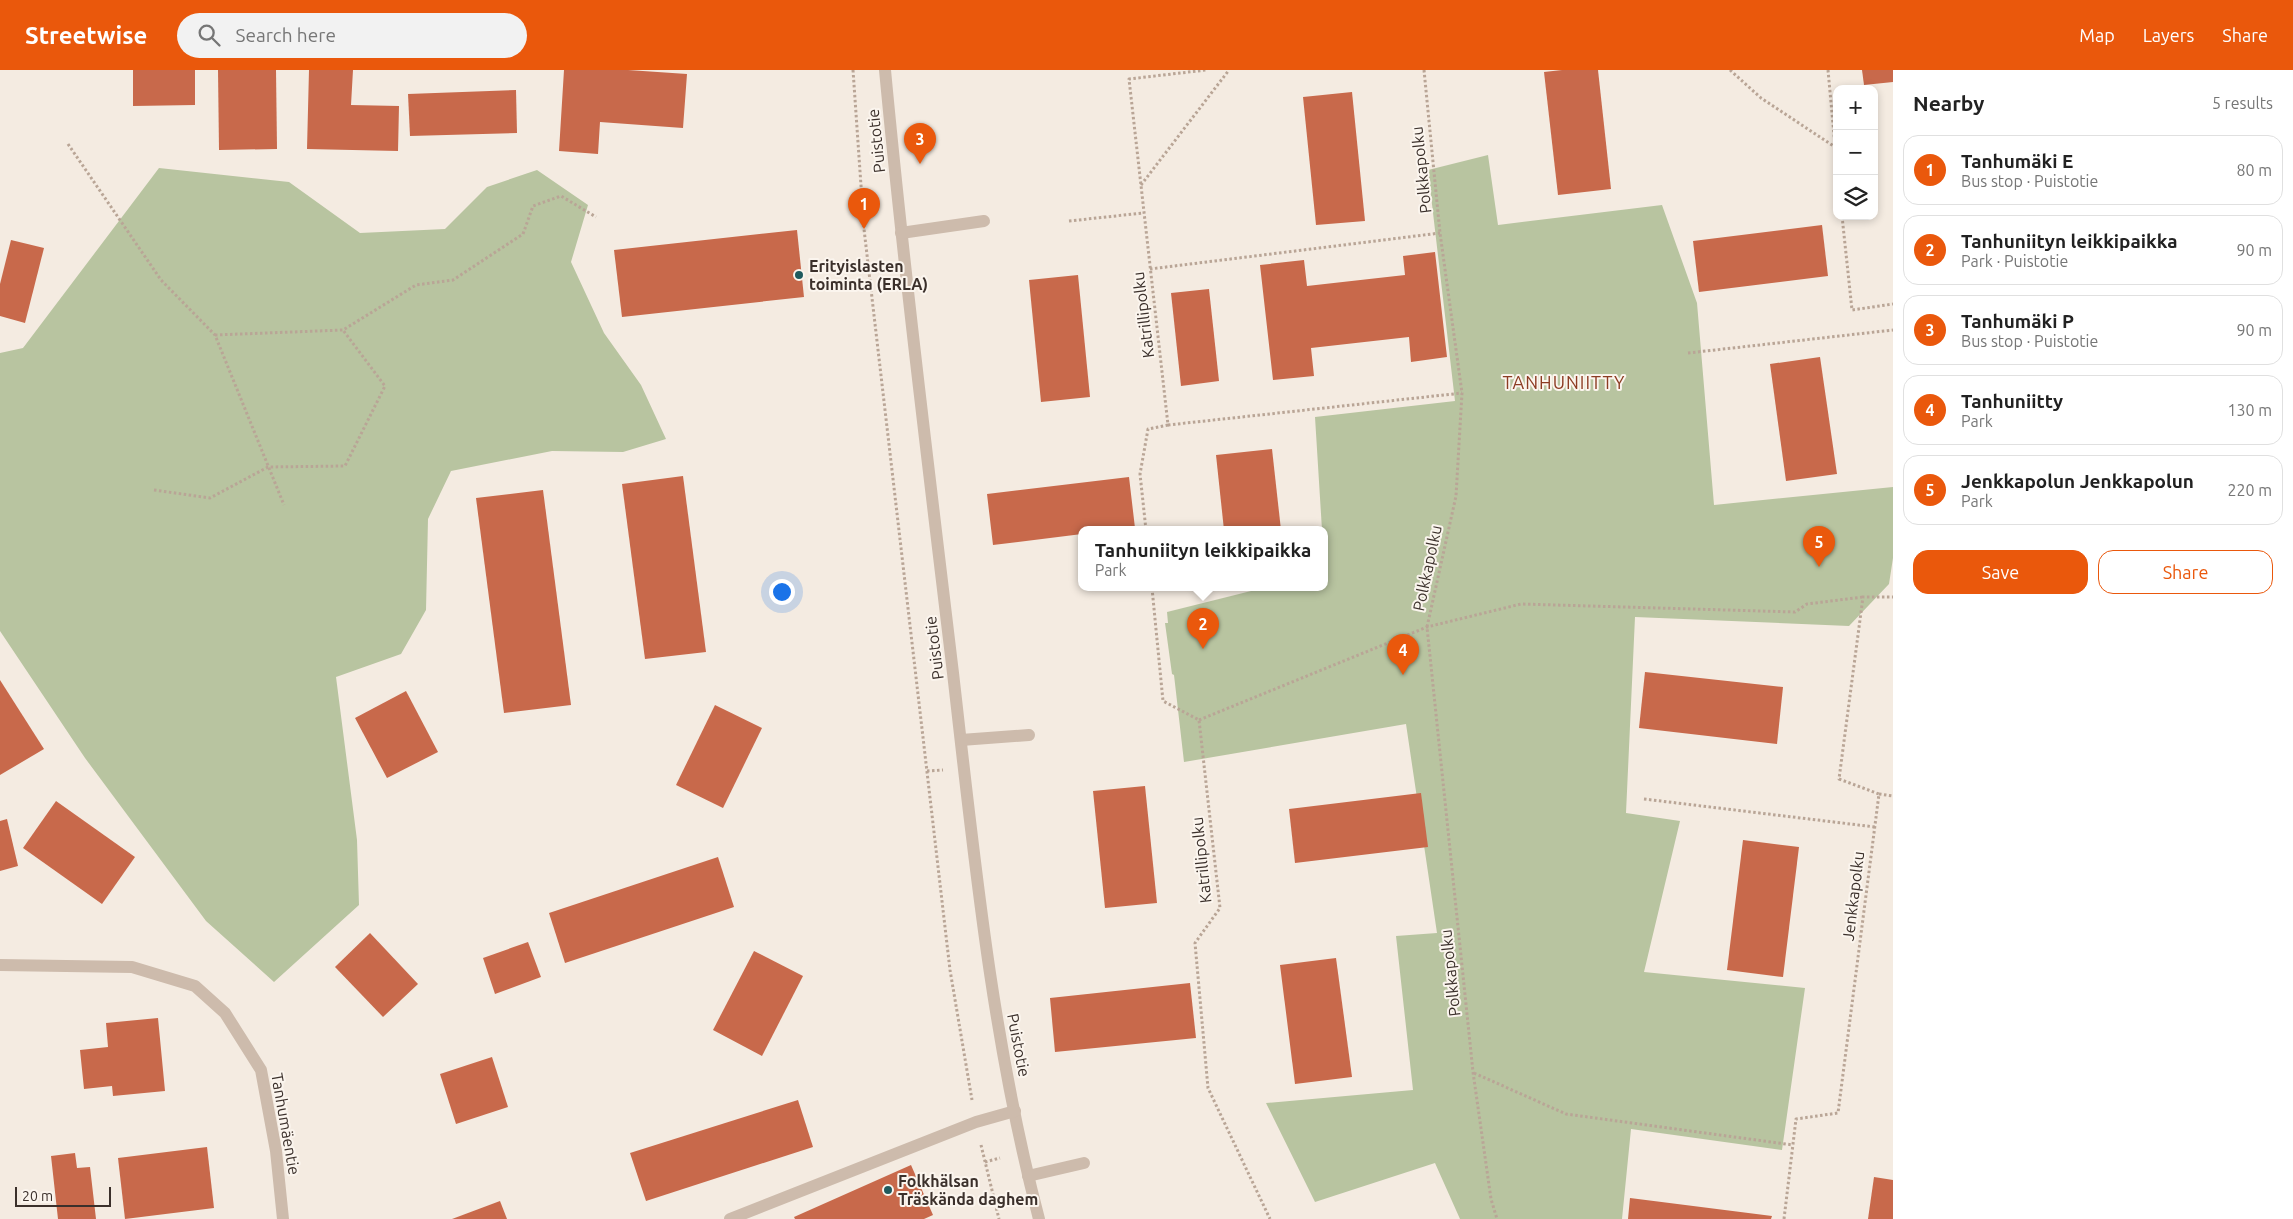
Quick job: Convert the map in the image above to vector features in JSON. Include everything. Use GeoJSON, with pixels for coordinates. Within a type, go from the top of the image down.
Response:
{"type":"FeatureCollection","features":[{"type":"Feature","properties":{"kind":"street","name":"Puistotie"},"geometry":{"type":"LineString","coordinates":[[885,70],[901,233],[990,981],[1028,1176],[1039,1219]]}},
{"type":"Feature","properties":{"kind":"street"},"geometry":{"type":"LineString","coordinates":[[901,233],[984,220]]}},
{"type":"Feature","properties":{"kind":"street"},"geometry":{"type":"LineString","coordinates":[[961,740],[1030,735]]}},
{"type":"Feature","properties":{"kind":"street","name":"Tanhumäentie"},"geometry":{"type":"LineString","coordinates":[[0,965],[132,967],[195,986],[224,1013],[261,1070],[276,1151],[283,1219]]}},
{"type":"Feature","properties":{"kind":"street"},"geometry":{"type":"LineString","coordinates":[[730,1219],[976,1122],[1015,1111]]}},
{"type":"Feature","properties":{"kind":"street"},"geometry":{"type":"LineString","coordinates":[[1028,1176],[1084,1163]]}},
{"type":"Feature","properties":{"kind":"path"},"geometry":{"type":"LineString","coordinates":[[854,70],[864,229],[950,970],[976,1122],[999,1219]]}},
{"type":"Feature","properties":{"kind":"path","name":"Katrillipolku"},"geometry":{"type":"LineString","coordinates":[[1168,425],[1129,79],[1206,70]]}},
{"type":"Feature","properties":{"kind":"path"},"geometry":{"type":"LineString","coordinates":[[1141,185],[1229,70]]}},
{"type":"Feature","properties":{"kind":"path","name":"Polkkapolku"},"geometry":{"type":"LineString","coordinates":[[1424,70],[1440,233],[1462,393],[1456,496],[1427,627],[1473,1072],[1491,1199],[1497,1219]]}},
{"type":"Feature","properties":{"kind":"path"},"geometry":{"type":"LineString","coordinates":[[1730,70],[1761,98],[1833,145]]}},
{"type":"Feature","properties":{"kind":"path"},"geometry":{"type":"LineString","coordinates":[[1828,70],[1834,130]]}},
{"type":"Feature","properties":{"kind":"path"},"geometry":{"type":"LineString","coordinates":[[68,144],[161,280],[215,335],[284,505]]}},
{"type":"Feature","properties":{"kind":"path"},"geometry":{"type":"LineString","coordinates":[[215,335],[343,330],[416,285],[453,280],[522,234],[533,206],[561,196],[596,217]]}},
{"type":"Feature","properties":{"kind":"path"},"geometry":{"type":"LineString","coordinates":[[1070,221],[1144,212]]}},
{"type":"Feature","properties":{"kind":"path"},"geometry":{"type":"LineString","coordinates":[[1842,220],[1852,310],[1893,304]]}},
{"type":"Feature","properties":{"kind":"path"},"geometry":{"type":"LineString","coordinates":[[1150,269],[1440,233]]}},
{"type":"Feature","properties":{"kind":"path"},"geometry":{"type":"LineString","coordinates":[[154,490],[210,498],[268,467],[344,466],[384,386],[343,330]]}},
{"type":"Feature","properties":{"kind":"path"},"geometry":{"type":"LineString","coordinates":[[1688,353],[1893,330]]}},
{"type":"Feature","properties":{"kind":"path"},"geometry":{"type":"LineString","coordinates":[[1146,526],[1140,474],[1148,429],[1168,425],[1462,393]]}},
{"type":"Feature","properties":{"kind":"path"},"geometry":{"type":"LineString","coordinates":[[1152,591],[1163,701],[1199,720],[1427,627],[1521,604],[1795,612],[1807,604],[1863,597],[1893,597]]}},
{"type":"Feature","properties":{"kind":"path"},"geometry":{"type":"LineString","coordinates":[[1863,597],[1839,779],[1879,794],[1893,796]]}},
{"type":"Feature","properties":{"kind":"path","name":"Katrillipolku"},"geometry":{"type":"LineString","coordinates":[[1199,720],[1220,908],[1195,943],[1208,1088],[1270,1219]]}},
{"type":"Feature","properties":{"kind":"path","name":"Jenkkapolku"},"geometry":{"type":"LineString","coordinates":[[1784,1219],[1796,1119],[1838,1113],[1879,794]]}},
{"type":"Feature","properties":{"kind":"path"},"geometry":{"type":"LineString","coordinates":[[1644,799],[1875,827]]}},
{"type":"Feature","properties":{"kind":"path"},"geometry":{"type":"LineString","coordinates":[[1473,1072],[1566,1114],[1793,1145]]}},
{"type":"Feature","properties":{"kind":"green space","name":"TANHUNIITTY"},"geometry":{"type":"Polygon","coordinates":[[[1488,155],[1498,225],[1662,205],[1697,303],[1714,505],[1893,487],[1893,558],[1889,584],[1849,626],[1635,617],[1626,813],[1680,821],[1644,972],[1805,988],[1782,1150],[1631,1129],[1622,1219],[1460,1219],[1435,1163],[1315,1202],[1266,1103],[1413,1090],[1396,936],[1437,933],[1406,724],[1184,762],[1174,675],[1172,674],[1165,623],[1168,623],[1167,612],[1251,591],[1328,591],[1328,526],[1322,526],[1315,417],[1455,401],[1428,170],[1488,155]]]}},
{"type":"Feature","properties":{"kind":"green space"},"geometry":{"type":"Polygon","coordinates":[[[159,168],[289,182],[360,233],[445,229],[487,187],[537,170],[588,205],[571,262],[604,333],[641,385],[666,439],[623,452],[552,451],[451,471],[428,519],[426,610],[401,654],[336,677],[357,840],[359,905],[274,982],[206,921],[85,758],[0,631],[0,353],[23,348],[159,168]]]}},
{"type":"Feature","properties":{"kind":"building"},"geometry":{"type":"Polygon","coordinates":[[[133,70],[195,70],[195,105],[133,106],[133,70]]]}},
{"type":"Feature","properties":{"kind":"building"},"geometry":{"type":"Polygon","coordinates":[[[218,70],[276,70],[277,149],[219,150],[218,70]]]}},
{"type":"Feature","properties":{"kind":"building"},"geometry":{"type":"Polygon","coordinates":[[[309,70],[353,70],[351,105],[399,106],[398,151],[307,149],[309,70]]]}},
{"type":"Feature","properties":{"kind":"building"},"geometry":{"type":"Polygon","coordinates":[[[564,70],[628,70],[687,74],[683,128],[600,122],[598,154],[559,151],[564,70]]]}},
{"type":"Feature","properties":{"kind":"building"},"geometry":{"type":"Polygon","coordinates":[[[1598,70],[1611,189],[1558,195],[1544,72],[1598,70]]]}},
{"type":"Feature","properties":{"kind":"building"},"geometry":{"type":"Polygon","coordinates":[[[1862,70],[1893,70],[1893,82],[1864,85],[1862,70]]]}},
{"type":"Feature","properties":{"kind":"building"},"geometry":{"type":"Polygon","coordinates":[[[516,90],[517,133],[410,136],[408,94],[516,90]]]}},
{"type":"Feature","properties":{"kind":"building"},"geometry":{"type":"Polygon","coordinates":[[[1352,92],[1365,221],[1316,225],[1303,97],[1352,92]]]}},
{"type":"Feature","properties":{"kind":"building"},"geometry":{"type":"Polygon","coordinates":[[[1822,225],[1828,276],[1699,292],[1693,241],[1822,225]]]}},
{"type":"Feature","properties":{"kind":"building"},"geometry":{"type":"Polygon","coordinates":[[[797,230],[804,297],[622,317],[614,250],[797,230]]]}},
{"type":"Feature","properties":{"kind":"building"},"geometry":{"type":"Polygon","coordinates":[[[11,240],[44,248],[25,323],[0,316],[0,284],[11,240]]]}},
{"type":"Feature","properties":{"kind":"building"},"geometry":{"type":"Polygon","coordinates":[[[1435,252],[1447,357],[1411,362],[1409,337],[1311,348],[1314,376],[1273,380],[1260,265],[1304,260],[1307,286],[1405,275],[1403,256],[1435,252]]]}},
{"type":"Feature","properties":{"kind":"building"},"geometry":{"type":"Polygon","coordinates":[[[1078,275],[1090,397],[1041,402],[1029,280],[1078,275]]]}},
{"type":"Feature","properties":{"kind":"building"},"geometry":{"type":"Polygon","coordinates":[[[1209,289],[1219,381],[1181,386],[1171,293],[1209,289]]]}},
{"type":"Feature","properties":{"kind":"building"},"geometry":{"type":"Polygon","coordinates":[[[1820,357],[1837,474],[1786,481],[1770,364],[1820,357]]]}},
{"type":"Feature","properties":{"kind":"building"},"geometry":{"type":"Polygon","coordinates":[[[1272,449],[1281,526],[1224,526],[1216,455],[1272,449]]]}},
{"type":"Feature","properties":{"kind":"building"},"geometry":{"type":"Polygon","coordinates":[[[683,476],[706,652],[645,659],[622,484],[683,476]]]}},
{"type":"Feature","properties":{"kind":"building"},"geometry":{"type":"Polygon","coordinates":[[[1129,477],[1135,526],[1078,526],[1078,534],[993,545],[987,494],[1129,477]]]}},
{"type":"Feature","properties":{"kind":"building"},"geometry":{"type":"Polygon","coordinates":[[[543,490],[571,705],[504,713],[476,498],[543,490]]]}},
{"type":"Feature","properties":{"kind":"building"},"geometry":{"type":"Polygon","coordinates":[[[1645,672],[1783,687],[1777,744],[1639,728],[1645,672]]]}},
{"type":"Feature","properties":{"kind":"building"},"geometry":{"type":"Polygon","coordinates":[[[0,680],[44,749],[0,775],[0,680]]]}},
{"type":"Feature","properties":{"kind":"building"},"geometry":{"type":"Polygon","coordinates":[[[406,691],[438,752],[387,778],[355,718],[406,691]]]}},
{"type":"Feature","properties":{"kind":"building"},"geometry":{"type":"Polygon","coordinates":[[[715,705],[762,728],[723,808],[676,785],[715,705]]]}},
{"type":"Feature","properties":{"kind":"building"},"geometry":{"type":"Polygon","coordinates":[[[1145,786],[1157,903],[1105,908],[1093,791],[1145,786]]]}},
{"type":"Feature","properties":{"kind":"building"},"geometry":{"type":"Polygon","coordinates":[[[1421,793],[1428,847],[1295,863],[1289,809],[1421,793]]]}},
{"type":"Feature","properties":{"kind":"building"},"geometry":{"type":"Polygon","coordinates":[[[56,801],[135,857],[102,904],[23,848],[56,801]]]}},
{"type":"Feature","properties":{"kind":"building"},"geometry":{"type":"Polygon","coordinates":[[[7,819],[18,866],[0,871],[0,821],[7,819]]]}},
{"type":"Feature","properties":{"kind":"building"},"geometry":{"type":"Polygon","coordinates":[[[1743,840],[1799,847],[1783,977],[1727,970],[1743,840]]]}},
{"type":"Feature","properties":{"kind":"building"},"geometry":{"type":"Polygon","coordinates":[[[718,857],[734,907],[565,963],[549,913],[718,857]]]}},
{"type":"Feature","properties":{"kind":"building"},"geometry":{"type":"Polygon","coordinates":[[[370,933],[418,984],[383,1017],[335,967],[370,933]]]}},
{"type":"Feature","properties":{"kind":"building"},"geometry":{"type":"Polygon","coordinates":[[[528,942],[541,977],[495,994],[483,958],[528,942]]]}},
{"type":"Feature","properties":{"kind":"building"},"geometry":{"type":"Polygon","coordinates":[[[754,951],[803,976],[762,1056],[713,1030],[754,951]]]}},
{"type":"Feature","properties":{"kind":"building"},"geometry":{"type":"Polygon","coordinates":[[[1336,958],[1352,1077],[1295,1084],[1280,965],[1336,958]]]}},
{"type":"Feature","properties":{"kind":"building"},"geometry":{"type":"Polygon","coordinates":[[[1190,983],[1196,1038],[1055,1052],[1050,998],[1190,983]]]}},
{"type":"Feature","properties":{"kind":"building"},"geometry":{"type":"Polygon","coordinates":[[[158,1018],[165,1091],[113,1096],[112,1086],[84,1089],[80,1050],[108,1047],[106,1023],[158,1018]]]}},
{"type":"Feature","properties":{"kind":"building"},"geometry":{"type":"Polygon","coordinates":[[[492,1057],[508,1107],[456,1124],[440,1074],[492,1057]]]}},
{"type":"Feature","properties":{"kind":"building"},"geometry":{"type":"Polygon","coordinates":[[[798,1100],[813,1147],[646,1201],[630,1153],[798,1100]]]}},
{"type":"Feature","properties":{"kind":"building"},"geometry":{"type":"Polygon","coordinates":[[[207,1147],[214,1208],[125,1219],[118,1158],[207,1147]]]}},
{"type":"Feature","properties":{"kind":"building"},"geometry":{"type":"Polygon","coordinates":[[[75,1153],[77,1168],[90,1167],[96,1219],[58,1219],[51,1156],[75,1153]]]}},
{"type":"Feature","properties":{"kind":"building","name":"Folkhälsan Träskända daghem"},"geometry":{"type":"Polygon","coordinates":[[[911,1165],[933,1215],[924,1219],[795,1219],[794,1217],[911,1165]]]}},
{"type":"Feature","properties":{"kind":"building"},"geometry":{"type":"Polygon","coordinates":[[[1874,1177],[1893,1180],[1893,1219],[1868,1219],[1874,1177]]]}},
{"type":"Feature","properties":{"kind":"building"},"geometry":{"type":"Polygon","coordinates":[[[1630,1198],[1772,1216],[1771,1219],[1628,1219],[1630,1198]]]}},
{"type":"Feature","properties":{"kind":"building"},"geometry":{"type":"Polygon","coordinates":[[[500,1201],[507,1219],[452,1219],[500,1201]]]}},
{"type":"Feature","properties":{"kind":"place","name":"Tanhumäki P"},"geometry":{"type":"Point","coordinates":[920,164]}},
{"type":"Feature","properties":{"kind":"place","name":"Tanhumäki E"},"geometry":{"type":"Point","coordinates":[864,229]}},
{"type":"Feature","properties":{"kind":"place","name":"Erityislasten toiminta (ERLA)"},"geometry":{"type":"Point","coordinates":[799,275]}},
{"type":"Feature","properties":{"kind":"place","name":"Jenkkapolun Jenkkapolun"},"geometry":{"type":"Point","coordinates":[1819,567]}},
{"type":"Feature","properties":{"kind":"place","name":"Tanhuniityn leikkipaikka"},"geometry":{"type":"Point","coordinates":[1203,649]}},
{"type":"Feature","properties":{"kind":"place","name":"Tanhuniitty"},"geometry":{"type":"Point","coordinates":[1403,675]}},
{"type":"Feature","properties":{"kind":"place","name":"Folkhälsan Träskända daghem"},"geometry":{"type":"Point","coordinates":[888,1190]}},
{"type":"Feature","properties":{"kind":"district","name":"TANHUNIITTY"},"geometry":{"type":"Point","coordinates":[1564,382]}}]}
